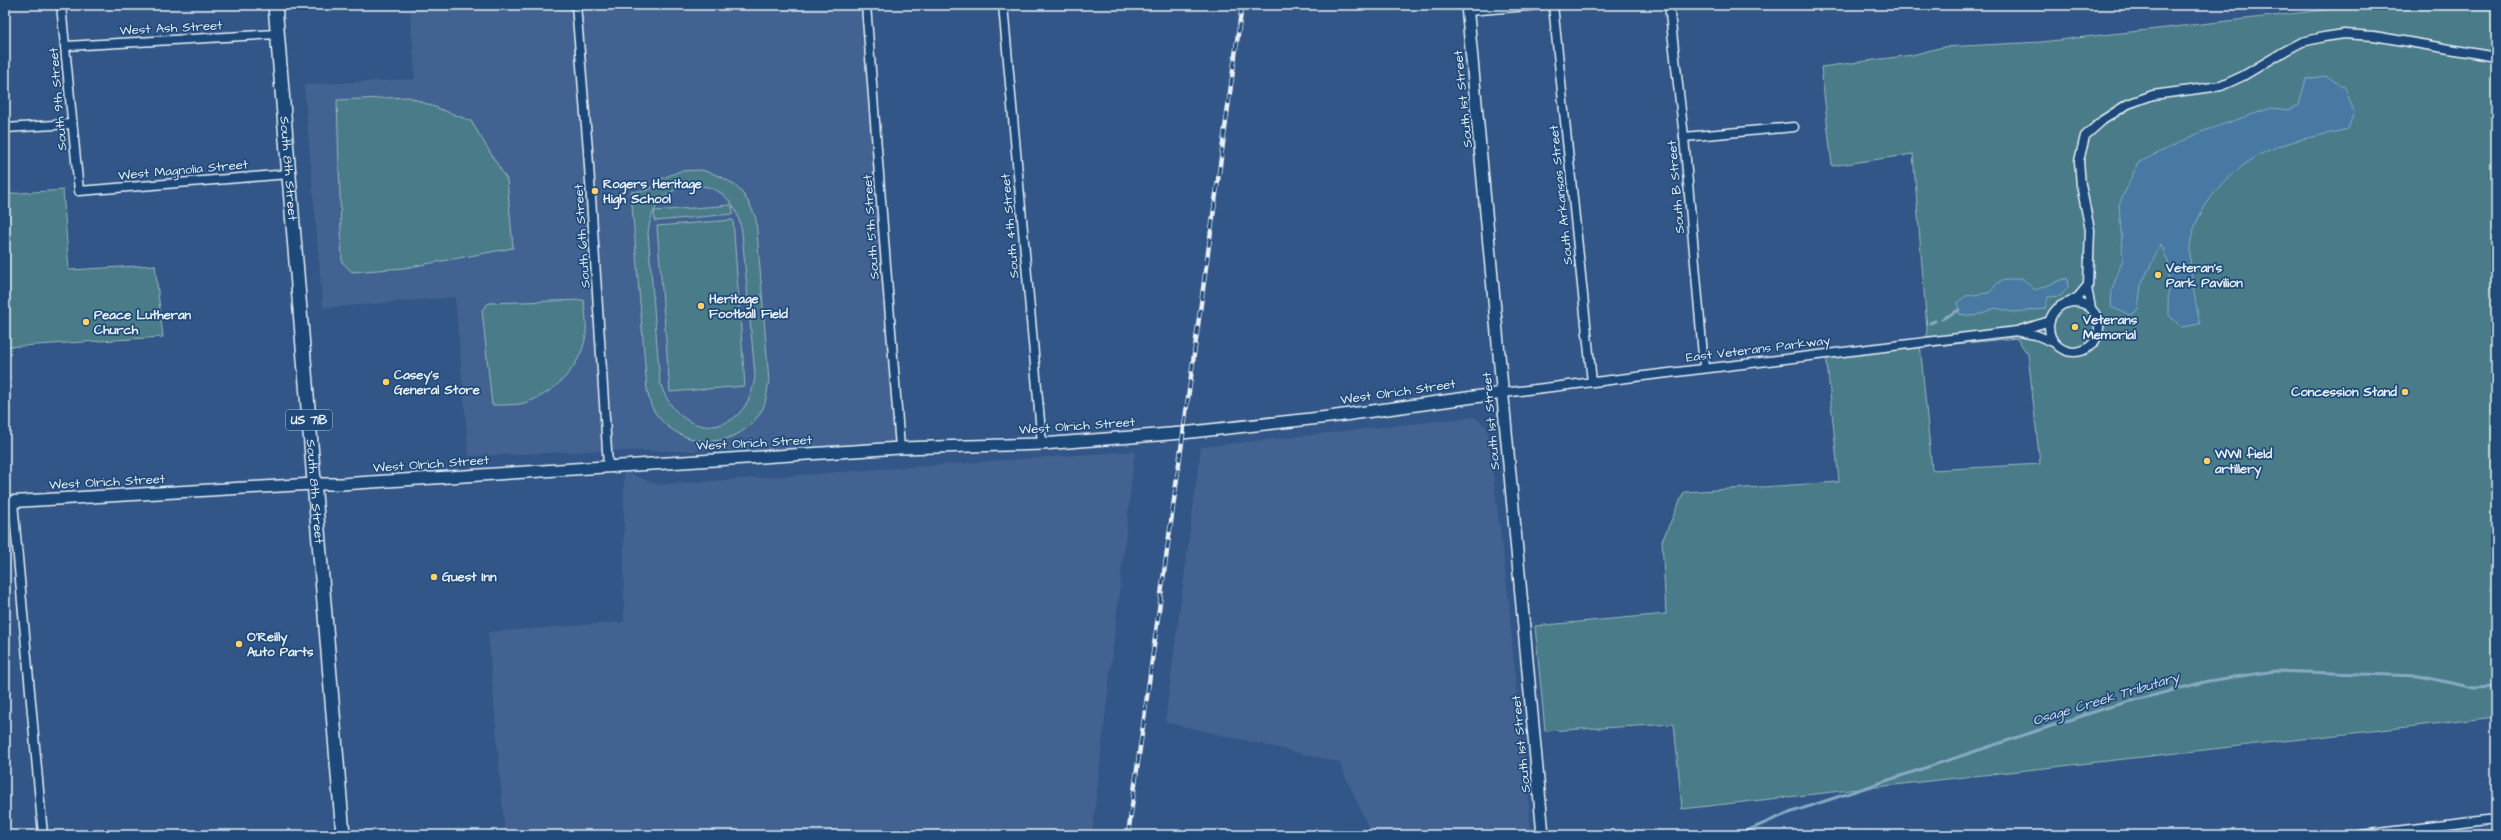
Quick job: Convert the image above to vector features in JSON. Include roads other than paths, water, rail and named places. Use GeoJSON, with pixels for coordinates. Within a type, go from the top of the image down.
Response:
{"type":"FeatureCollection","features":[{"type":"Feature","properties":{"kind":"main road","name":"South 8th Street"},"geometry":{"type":"LineString","coordinates":[[275,5],[343,835]]}},
{"type":"Feature","properties":{"kind":"street","name":"South 9th Street"},"geometry":{"type":"LineString","coordinates":[[61,5],[66,46],[71,124],[79,191]]}},
{"type":"Feature","properties":{"kind":"street","name":"South 6th Street"},"geometry":{"type":"LineString","coordinates":[[576,5],[589,157],[608,466]]}},
{"type":"Feature","properties":{"kind":"street","name":"South 5th Street"},"geometry":{"type":"LineString","coordinates":[[866,5],[900,448]]}},
{"type":"Feature","properties":{"kind":"street","name":"South 4th Street"},"geometry":{"type":"LineString","coordinates":[[1003,5],[1042,444]]}},
{"type":"Feature","properties":{"kind":"street"},"geometry":{"type":"LineString","coordinates":[[1468,8],[1541,5]]}},
{"type":"Feature","properties":{"kind":"street","name":"South Arkansas Street"},"geometry":{"type":"LineString","coordinates":[[1553,5],[1592,382]]}},
{"type":"Feature","properties":{"kind":"street","name":"South B Street"},"geometry":{"type":"LineString","coordinates":[[1670,5],[1684,138],[1704,367]]}},
{"type":"Feature","properties":{"kind":"street","name":"South 1st Street"},"geometry":{"type":"LineString","coordinates":[[1468,8],[1543,835]]}},
{"type":"Feature","properties":{"kind":"street","name":"West Ash Street"},"geometry":{"type":"LineString","coordinates":[[66,46],[277,34]]}},
{"type":"Feature","properties":{"kind":"street"},"geometry":{"type":"LineString","coordinates":[[2091,308],[2087,288],[2090,230],[2081,185],[2079,161],[2085,136],[2103,120],[2128,104],[2153,96],[2222,86],[2243,76],[2302,42],[2324,36],[2344,34],[2374,36],[2496,57]]}},
{"type":"Feature","properties":{"kind":"street"},"geometry":{"type":"LineString","coordinates":[[5,128],[71,124]]}},
{"type":"Feature","properties":{"kind":"street"},"geometry":{"type":"LineString","coordinates":[[1684,138],[1794,127]]}},
{"type":"Feature","properties":{"kind":"street","name":"West Magnolia Street"},"geometry":{"type":"LineString","coordinates":[[79,191],[289,174]]}},
{"type":"Feature","properties":{"kind":"street"},"geometry":{"type":"LineString","coordinates":[[2054,342],[2050,336],[2050,321],[2059,307],[2068,303],[2087,288]]}},
{"type":"Feature","properties":{"kind":"street"},"geometry":{"type":"LineString","coordinates":[[2068,303],[2084,304],[2091,308]]}},
{"type":"Feature","properties":{"kind":"street","name":"East Veterans Parkway"},"geometry":{"type":"LineString","coordinates":[[2017,331],[2036,335],[2054,342],[2068,352],[2083,351],[2090,347],[2099,334],[2100,327],[2098,320],[2091,308]]}},
{"type":"Feature","properties":{"kind":"street","name":"East Veterans Parkway"},"geometry":{"type":"LineString","coordinates":[[1503,392],[2017,331],[2050,321]]}},
{"type":"Feature","properties":{"kind":"street","name":"West Olrich Street"},"geometry":{"type":"LineString","coordinates":[[9,502],[314,484],[341,484],[900,448],[1042,444],[1182,433],[1329,417],[1503,392]]}},
{"type":"Feature","properties":{"kind":"street"},"geometry":{"type":"LineString","coordinates":[[9,502],[42,835]]}},
{"type":"Feature","properties":{"kind":"street"},"geometry":{"type":"LineString","coordinates":[[2361,835],[2496,819]]}},
{"type":"Feature","properties":{"kind":"waterway"},"geometry":{"type":"LineString","coordinates":[[1942,319],[1959,310]]}},
{"type":"Feature","properties":{"kind":"waterway"},"geometry":{"type":"LineString","coordinates":[[1930,323],[1935,321]]}},
{"type":"Feature","properties":{"kind":"waterway","name":"Osage Creek Tributary"},"geometry":{"type":"LineString","coordinates":[[1737,835],[1786,814],[2109,707],[2208,681],[2275,671],[2419,676],[2474,688],[2496,687]]}},
{"type":"Feature","properties":{"kind":"railway"},"geometry":{"type":"LineString","coordinates":[[1128,835],[1242,5]]}},
{"type":"Feature","properties":{"kind":"place","name":"Rogers Heritage High School"},"geometry":{"type":"Point","coordinates":[595,191]}},
{"type":"Feature","properties":{"kind":"place","name":"Veteran's Park Pavilion"},"geometry":{"type":"Point","coordinates":[2158,275]}},
{"type":"Feature","properties":{"kind":"place","name":"Heritage Football Field"},"geometry":{"type":"Point","coordinates":[701,306]}},
{"type":"Feature","properties":{"kind":"place","name":"Peace Lutheran Church"},"geometry":{"type":"Point","coordinates":[86,322]}},
{"type":"Feature","properties":{"kind":"place","name":"Veterans Memorial"},"geometry":{"type":"Point","coordinates":[2075,327]}},
{"type":"Feature","properties":{"kind":"place","name":"Casey's General Store"},"geometry":{"type":"Point","coordinates":[386,382]}},
{"type":"Feature","properties":{"kind":"place","name":"Concession Stand"},"geometry":{"type":"Point","coordinates":[2405,392]}},
{"type":"Feature","properties":{"kind":"place","name":"WWI field artillery"},"geometry":{"type":"Point","coordinates":[2207,461]}},
{"type":"Feature","properties":{"kind":"place","name":"Guest Inn"},"geometry":{"type":"Point","coordinates":[434,577]}},
{"type":"Feature","properties":{"kind":"place","name":"O'Reilly Auto Parts"},"geometry":{"type":"Point","coordinates":[239,644]}}]}
